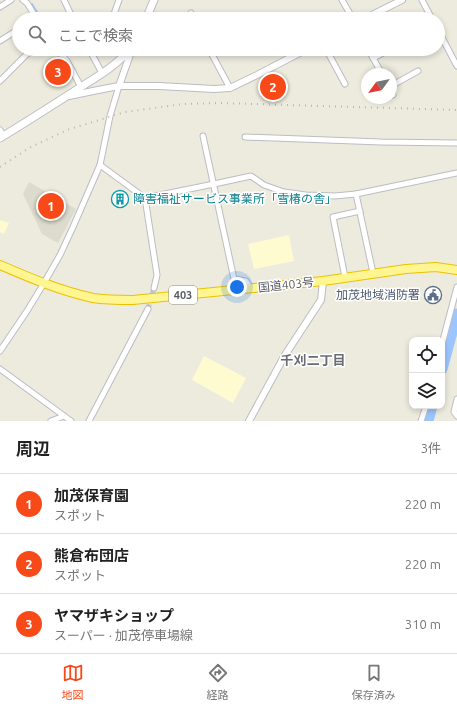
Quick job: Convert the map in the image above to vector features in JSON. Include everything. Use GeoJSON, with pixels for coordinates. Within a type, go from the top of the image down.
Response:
{"type":"FeatureCollection","features":[{"type":"Feature","properties":{"kind":"highway","name":"国道403号"},"geometry":{"type":"LineString","coordinates":[[0,265],[44,283],[88,296],[111,300],[133,300],[250,288],[406,269],[436,267],[457,270]]}},
{"type":"Feature","properties":{"kind":"main road"},"geometry":{"type":"LineString","coordinates":[[149,12],[154,0]]}},
{"type":"Feature","properties":{"kind":"main road"},"geometry":{"type":"LineString","coordinates":[[1,134],[68,96],[102,73],[123,56]]}},
{"type":"Feature","properties":{"kind":"street"},"geometry":{"type":"LineString","coordinates":[[0,7],[11,0]]}},
{"type":"Feature","properties":{"kind":"street"},"geometry":{"type":"LineString","coordinates":[[23,0],[27,3],[33,12]]}},
{"type":"Feature","properties":{"kind":"street"},"geometry":{"type":"LineString","coordinates":[[64,0],[70,12]]}},
{"type":"Feature","properties":{"kind":"street"},"geometry":{"type":"LineString","coordinates":[[115,12],[119,0]]}},
{"type":"Feature","properties":{"kind":"street"},"geometry":{"type":"LineString","coordinates":[[342,0],[348,12]]}},
{"type":"Feature","properties":{"kind":"street"},"geometry":{"type":"LineString","coordinates":[[378,12],[402,0]]}},
{"type":"Feature","properties":{"kind":"street"},"geometry":{"type":"LineString","coordinates":[[422,0],[428,12]]}},
{"type":"Feature","properties":{"kind":"street"},"geometry":{"type":"LineString","coordinates":[[0,41],[12,33]]}},
{"type":"Feature","properties":{"kind":"street"},"geometry":{"type":"LineString","coordinates":[[445,43],[457,66]]}},
{"type":"Feature","properties":{"kind":"street"},"geometry":{"type":"LineString","coordinates":[[0,81],[25,56]]}},
{"type":"Feature","properties":{"kind":"street"},"geometry":{"type":"LineString","coordinates":[[62,56],[67,61],[81,87]]}},
{"type":"Feature","properties":{"kind":"street"},"geometry":{"type":"LineString","coordinates":[[93,56],[102,73]]}},
{"type":"Feature","properties":{"kind":"street"},"geometry":{"type":"LineString","coordinates":[[0,351],[27,312],[60,255],[100,165],[110,116],[129,56]]}},
{"type":"Feature","properties":{"kind":"street"},"geometry":{"type":"LineString","coordinates":[[213,56],[230,88]]}},
{"type":"Feature","properties":{"kind":"street"},"geometry":{"type":"LineString","coordinates":[[68,96],[119,86],[160,86],[214,89],[230,88],[294,56]]}},
{"type":"Feature","properties":{"kind":"street"},"geometry":{"type":"LineString","coordinates":[[330,56],[345,84]]}},
{"type":"Feature","properties":{"kind":"street"},"geometry":{"type":"LineString","coordinates":[[377,56],[373,58],[379,68]]}},
{"type":"Feature","properties":{"kind":"street"},"geometry":{"type":"LineString","coordinates":[[397,83],[418,71]]}},
{"type":"Feature","properties":{"kind":"street"},"geometry":{"type":"LineString","coordinates":[[203,136],[234,279],[246,281],[250,288]]}},
{"type":"Feature","properties":{"kind":"street"},"geometry":{"type":"LineString","coordinates":[[245,138],[457,143]]}},
{"type":"Feature","properties":{"kind":"street"},"geometry":{"type":"LineString","coordinates":[[100,165],[145,198],[157,275],[154,288]]}},
{"type":"Feature","properties":{"kind":"street"},"geometry":{"type":"LineString","coordinates":[[145,198],[251,176],[264,185],[284,192],[306,195],[335,196],[356,194],[457,173]]}},
{"type":"Feature","properties":{"kind":"street"},"geometry":{"type":"LineString","coordinates":[[356,194],[373,273]]}},
{"type":"Feature","properties":{"kind":"street"},"geometry":{"type":"LineString","coordinates":[[345,277],[333,217],[360,211]]}},
{"type":"Feature","properties":{"kind":"street"},"geometry":{"type":"LineString","coordinates":[[249,421],[285,355],[321,300],[322,280]]}},
{"type":"Feature","properties":{"kind":"street"},"geometry":{"type":"LineString","coordinates":[[444,337],[457,287]]}},
{"type":"Feature","properties":{"kind":"street"},"geometry":{"type":"LineString","coordinates":[[89,421],[148,309]]}},
{"type":"Feature","properties":{"kind":"street"},"geometry":{"type":"LineString","coordinates":[[0,369],[71,421]]}},
{"type":"Feature","properties":{"kind":"street"},"geometry":{"type":"LineString","coordinates":[[457,400],[454,412],[457,416]]}},
{"type":"Feature","properties":{"kind":"street"},"geometry":{"type":"LineString","coordinates":[[422,421],[425,409]]}},
{"type":"Feature","properties":{"kind":"street"},"geometry":{"type":"LineString","coordinates":[[52,421],[64,416]]}},
{"type":"Feature","properties":{"kind":"shaded area"},"geometry":{"type":"Polygon","coordinates":[[[29,182],[76,209],[58,243],[42,234],[23,194],[29,182]]]}},
{"type":"Feature","properties":{"kind":"shaded area"},"geometry":{"type":"Polygon","coordinates":[[[0,220],[9,223],[4,234],[0,232],[0,220]]]}},
{"type":"Feature","properties":{"kind":"shaded area"},"geometry":{"type":"Polygon","coordinates":[[[289,235],[294,261],[254,269],[248,244],[289,235]]]}},
{"type":"Feature","properties":{"kind":"shaded area"},"geometry":{"type":"Polygon","coordinates":[[[204,356],[246,378],[233,403],[192,380],[204,356]]]}},
{"type":"Feature","properties":{"kind":"waterway"},"geometry":{"type":"LineString","coordinates":[[32,4],[37,12]]}},
{"type":"Feature","properties":{"kind":"waterway"},"geometry":{"type":"LineString","coordinates":[[445,358],[457,314]]}},
{"type":"Feature","properties":{"kind":"waterway"},"geometry":{"type":"LineString","coordinates":[[428,421],[431,409]]}},
{"type":"Feature","properties":{"kind":"tunnel"},"geometry":{"type":"LineString","coordinates":[[148,309],[154,288]]}},
{"type":"Feature","properties":{"kind":"railway"},"geometry":{"type":"LineString","coordinates":[[0,167],[29,148],[67,130],[125,112],[183,104],[220,103],[457,110]]}},
{"type":"Feature","properties":{"kind":"place","name":"ヤマザキショップ"},"geometry":{"type":"Point","coordinates":[58,72]}},
{"type":"Feature","properties":{"kind":"place","name":"熊倉布団店"},"geometry":{"type":"Point","coordinates":[273,87]}},
{"type":"Feature","properties":{"kind":"place","name":"障害福祉サービス事業所「雪椿の舎」"},"geometry":{"type":"Point","coordinates":[120,199]}},
{"type":"Feature","properties":{"kind":"place","name":"加茂保育園"},"geometry":{"type":"Point","coordinates":[51,206]}},
{"type":"Feature","properties":{"kind":"place","name":"加茂地域消防署"},"geometry":{"type":"Point","coordinates":[433,295]}},
{"type":"Feature","properties":{"kind":"district","name":"千刈二丁目"},"geometry":{"type":"Point","coordinates":[313,360]}}]}
